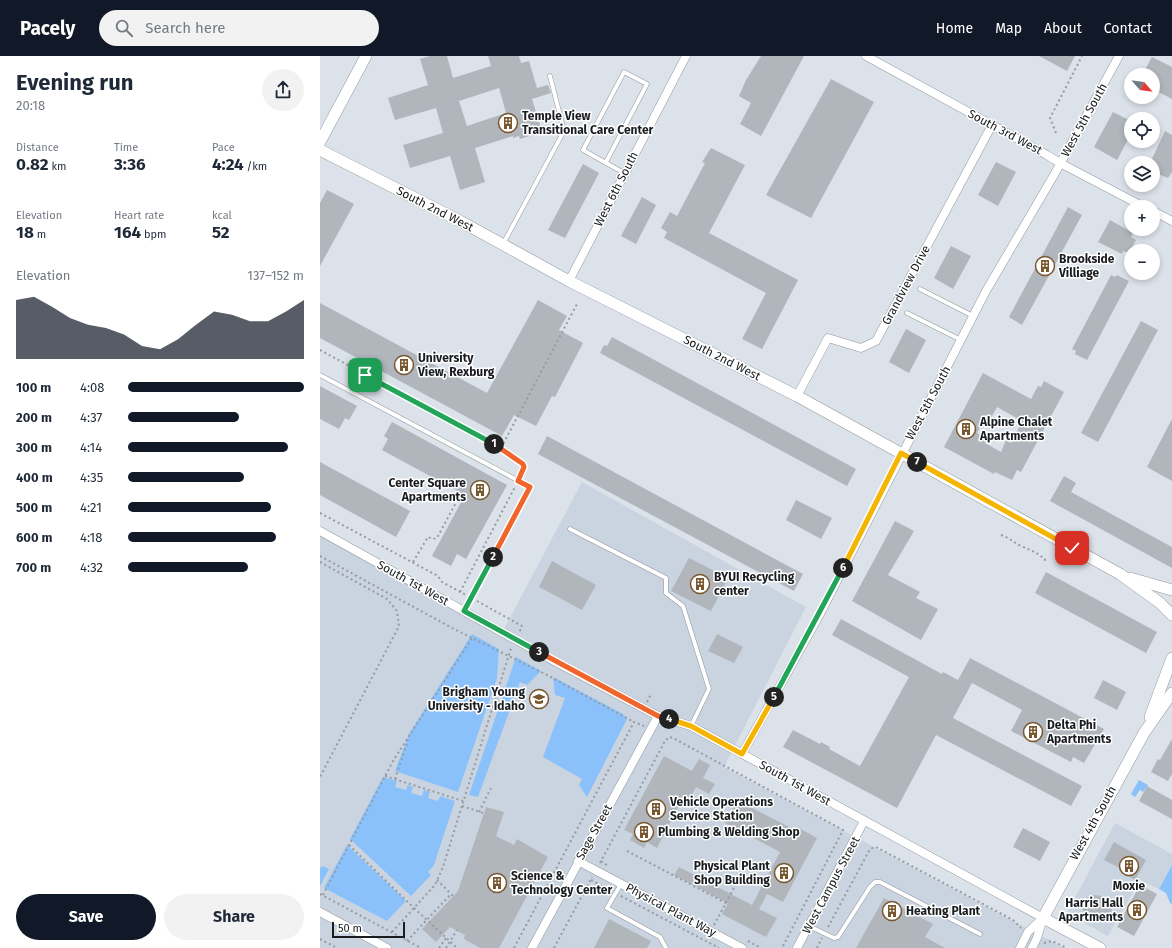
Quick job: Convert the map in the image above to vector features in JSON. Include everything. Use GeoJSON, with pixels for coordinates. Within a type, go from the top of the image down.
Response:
{"type":"FeatureCollection","features":[{"type":"Feature","properties":{"kind":"main road"},"geometry":{"type":"LineString","coordinates":[[320,142],[366,56]]}},
{"type":"Feature","properties":{"kind":"main road","name":"South 2nd West"},"geometry":{"type":"LineString","coordinates":[[320,150],[569,280],[797,396],[1120,574],[1160,602],[1172,615]]}},
{"type":"Feature","properties":{"kind":"main road","name":"South 2nd West"},"geometry":{"type":"LineString","coordinates":[[1120,574],[1172,590]]}},
{"type":"Feature","properties":{"kind":"main road","name":"West 4th South"},"geometry":{"type":"LineString","coordinates":[[1146,729],[1172,658]]}},
{"type":"Feature","properties":{"kind":"main road","name":"West 4th South"},"geometry":{"type":"LineString","coordinates":[[1043,918],[1080,847],[1146,729],[1172,693]]}},
{"type":"Feature","properties":{"kind":"main road","name":"South 1st West"},"geometry":{"type":"LineString","coordinates":[[1043,918],[1100,948]]}},
{"type":"Feature","properties":{"kind":"street","name":"West 6th South"},"geometry":{"type":"LineString","coordinates":[[569,280],[686,56]]}},
{"type":"Feature","properties":{"kind":"street","name":"South 3rd West"},"geometry":{"type":"LineString","coordinates":[[866,56],[992,126],[1131,200]]}},
{"type":"Feature","properties":{"kind":"street","name":"West 5th South"},"geometry":{"type":"LineString","coordinates":[[742,754],[820,614],[901,453],[973,317],[1119,56]]}},
{"type":"Feature","properties":{"kind":"street","name":"Grandview Drive"},"geometry":{"type":"LineString","coordinates":[[797,396],[828,338],[861,348],[876,341],[992,126]]}},
{"type":"Feature","properties":{"kind":"street"},"geometry":{"type":"LineString","coordinates":[[1160,215],[1172,221]]}},
{"type":"Feature","properties":{"kind":"street","name":"South 1st West"},"geometry":{"type":"LineString","coordinates":[[320,531],[658,716],[691,726],[1043,918]]}},
{"type":"Feature","properties":{"kind":"street","name":"Sage Street"},"geometry":{"type":"LineString","coordinates":[[532,948],[658,716]]}},
{"type":"Feature","properties":{"kind":"street","name":"West Campus Street"},"geometry":{"type":"LineString","coordinates":[[797,948],[864,821]]}},
{"type":"Feature","properties":{"kind":"street","name":"Physical Plant Way"},"geometry":{"type":"LineString","coordinates":[[578,861],[742,948]]}},
{"type":"Feature","properties":{"kind":"street"},"geometry":{"type":"LineString","coordinates":[[320,912],[387,948]]}},
{"type":"Feature","properties":{"kind":"street"},"geometry":{"type":"LineString","coordinates":[[1020,948],[1028,932],[1043,918]]}},
{"type":"Feature","properties":{"kind":"street"},"geometry":{"type":"LineString","coordinates":[[1032,948],[1037,938],[1043,918]]}},
{"type":"Feature","properties":{"kind":"lane"},"geometry":{"type":"LineString","coordinates":[[606,162],[647,84],[624,72],[583,150],[624,173]]}},
{"type":"Feature","properties":{"kind":"lane"},"geometry":{"type":"LineString","coordinates":[[503,245],[564,131],[550,76]]}},
{"type":"Feature","properties":{"kind":"lane"},"geometry":{"type":"LineString","coordinates":[[920,289],[973,317]]}},
{"type":"Feature","properties":{"kind":"lane"},"geometry":{"type":"LineString","coordinates":[[907,313],[961,340]]}},
{"type":"Feature","properties":{"kind":"lane"},"geometry":{"type":"LineString","coordinates":[[320,375],[530,487],[464,611]]}},
{"type":"Feature","properties":{"kind":"lane"},"geometry":{"type":"LineString","coordinates":[[570,529],[666,578],[666,593],[682,606],[709,690],[691,726]]}},
{"type":"Feature","properties":{"kind":"lane"},"geometry":{"type":"LineString","coordinates":[[809,926],[834,938],[838,938],[870,887],[875,882],[880,882],[980,934]]}},
{"type":"Feature","properties":{"kind":"lane"},"geometry":{"type":"LineString","coordinates":[[621,884],[607,908],[660,937],[666,948]]}},
{"type":"Feature","properties":{"kind":"path"},"geometry":{"type":"LineString","coordinates":[[1056,133],[1050,118],[1082,56]]}},
{"type":"Feature","properties":{"kind":"path"},"geometry":{"type":"LineString","coordinates":[[501,448],[577,304]]}},
{"type":"Feature","properties":{"kind":"path"},"geometry":{"type":"LineString","coordinates":[[320,350],[501,448],[523,464],[524,467],[518,481],[460,592]]}},
{"type":"Feature","properties":{"kind":"path"},"geometry":{"type":"LineString","coordinates":[[320,513],[413,562],[428,537],[433,539],[437,538],[459,497]]}},
{"type":"Feature","properties":{"kind":"path"},"geometry":{"type":"LineString","coordinates":[[1001,535],[1029,548],[1040,555],[1047,562]]}},
{"type":"Feature","properties":{"kind":"path"},"geometry":{"type":"LineString","coordinates":[[320,556],[472,638],[646,727]]}},
{"type":"Feature","properties":{"kind":"path"},"geometry":{"type":"LineString","coordinates":[[320,562],[387,600],[397,611],[399,626],[320,777]]}},
{"type":"Feature","properties":{"kind":"path"},"geometry":{"type":"LineString","coordinates":[[519,633],[522,626]]}},
{"type":"Feature","properties":{"kind":"path"},"geometry":{"type":"LineString","coordinates":[[320,898],[385,776],[472,638]]}},
{"type":"Feature","properties":{"kind":"path"},"geometry":{"type":"LineString","coordinates":[[392,932],[437,880],[462,806],[511,648]]}},
{"type":"Feature","properties":{"kind":"path"},"geometry":{"type":"LineString","coordinates":[[645,704],[651,694]]}},
{"type":"Feature","properties":{"kind":"path"},"geometry":{"type":"LineString","coordinates":[[514,948],[638,717]]}},
{"type":"Feature","properties":{"kind":"path"},"geometry":{"type":"LineString","coordinates":[[395,779],[409,736]]}},
{"type":"Feature","properties":{"kind":"path"},"geometry":{"type":"LineString","coordinates":[[554,948],[596,871],[640,785],[668,736],[843,830],[782,948]]}},
{"type":"Feature","properties":{"kind":"path"},"geometry":{"type":"LineString","coordinates":[[385,776],[463,801]]}},
{"type":"Feature","properties":{"kind":"path"},"geometry":{"type":"LineString","coordinates":[[479,812],[491,788]]}},
{"type":"Feature","properties":{"kind":"path"},"geometry":{"type":"LineString","coordinates":[[462,806],[483,814]]}},
{"type":"Feature","properties":{"kind":"path"},"geometry":{"type":"LineString","coordinates":[[349,845],[454,947],[457,948]]}},
{"type":"Feature","properties":{"kind":"path"},"geometry":{"type":"LineString","coordinates":[[627,851],[726,904]]}},
{"type":"Feature","properties":{"kind":"path"},"geometry":{"type":"LineString","coordinates":[[407,941],[452,895],[437,880]]}},
{"type":"Feature","properties":{"kind":"path"},"geometry":{"type":"LineString","coordinates":[[590,880],[719,948]]}},
{"type":"Feature","properties":{"kind":"path"},"geometry":{"type":"LineString","coordinates":[[711,931],[735,886]]}},
{"type":"Feature","properties":{"kind":"path"},"geometry":{"type":"LineString","coordinates":[[321,895],[421,948]]}},
{"type":"Feature","properties":{"kind":"path"},"geometry":{"type":"LineString","coordinates":[[446,948],[457,930]]}},
{"type":"Feature","properties":{"kind":"path"},"geometry":{"type":"LineString","coordinates":[[439,948],[446,938]]}},
{"type":"Feature","properties":{"kind":"path"},"geometry":{"type":"LineString","coordinates":[[320,939],[337,948]]}},
{"type":"Feature","properties":{"kind":"path"},"geometry":{"type":"LineString","coordinates":[[1042,945],[1052,941],[1066,948]]}},
{"type":"Feature","properties":{"kind":"path"},"geometry":{"type":"LineString","coordinates":[[818,946],[823,948]]}},
{"type":"Feature","properties":{"kind":"shaded area","name":"Brigham Young University - Idaho"},"geometry":{"type":"Polygon","coordinates":[[[582,482],[806,607],[724,767],[1064,948],[320,948],[320,530],[503,631],[582,482]]]}},
{"type":"Feature","properties":{"kind":"shaded area"},"geometry":{"type":"Polygon","coordinates":[[[472,634],[499,649],[497,678],[458,792],[395,771],[409,734],[472,634]]]}},
{"type":"Feature","properties":{"kind":"shaded area"},"geometry":{"type":"Polygon","coordinates":[[[516,657],[541,671],[527,685],[520,682],[478,797],[469,795],[516,657]]]}},
{"type":"Feature","properties":{"kind":"shaded area"},"geometry":{"type":"Polygon","coordinates":[[[553,677],[623,714],[627,719],[587,797],[579,785],[582,779],[543,757],[565,698],[555,695],[553,677]]]}},
{"type":"Feature","properties":{"kind":"shaded area"},"geometry":{"type":"Polygon","coordinates":[[[383,777],[397,781],[395,787],[406,790],[408,785],[413,787],[411,793],[422,796],[424,790],[430,792],[428,798],[438,801],[440,796],[455,801],[434,865],[428,872],[431,875],[411,896],[350,839],[383,777]]]}},
{"type":"Feature","properties":{"kind":"shaded area"},"geometry":{"type":"Polygon","coordinates":[[[1139,780],[1148,785],[1143,792],[1140,790],[1135,797],[1131,794],[1139,780]]]}},
{"type":"Feature","properties":{"kind":"shaded area"},"geometry":{"type":"Polygon","coordinates":[[[1115,823],[1172,854],[1172,865],[1159,889],[1140,880],[1108,936],[1070,915],[1068,911],[1115,823]]]}},
{"type":"Feature","properties":{"kind":"shaded area"},"geometry":{"type":"Polygon","coordinates":[[[347,845],[406,901],[387,921],[324,888],[347,845]]]}},
{"type":"Feature","properties":{"kind":"shaded area"},"geometry":{"type":"Polygon","coordinates":[[[1172,865],[1172,904],[1170,903],[1166,893],[1159,889],[1172,865]]]}},
{"type":"Feature","properties":{"kind":"shaded area"},"geometry":{"type":"Polygon","coordinates":[[[323,866],[329,869],[320,886],[320,868],[323,866]]]}},
{"type":"Feature","properties":{"kind":"building","name":"Temple View Transitional Care Center"},"geometry":{"type":"Polygon","coordinates":[[[430,56],[447,56],[453,78],[491,66],[488,56],[519,56],[521,63],[529,61],[537,88],[548,85],[551,93],[532,99],[541,128],[528,132],[530,136],[520,139],[519,136],[513,138],[513,136],[475,148],[485,182],[460,190],[450,156],[410,168],[403,145],[443,133],[436,108],[395,120],[388,98],[428,85],[420,59],[430,56]],[[499,88],[459,101],[467,126],[506,113],[499,88]]]}},
{"type":"Feature","properties":{"kind":"building"},"geometry":{"type":"Polygon","coordinates":[[[761,56],[804,56],[761,136],[740,124],[751,103],[739,96],[746,80],[761,56]]]}},
{"type":"Feature","properties":{"kind":"building"},"geometry":{"type":"Polygon","coordinates":[[[1039,56],[1075,56],[1067,71],[1039,56]]]}},
{"type":"Feature","properties":{"kind":"building"},"geometry":{"type":"Polygon","coordinates":[[[1152,57],[1172,67],[1172,99],[1160,93],[1160,68],[1146,68],[1152,57]]]}},
{"type":"Feature","properties":{"kind":"building"},"geometry":{"type":"Polygon","coordinates":[[[831,79],[874,102],[811,218],[766,195],[831,79]]]}},
{"type":"Feature","properties":{"kind":"building"},"geometry":{"type":"Polygon","coordinates":[[[1113,112],[1124,118],[1124,147],[1117,160],[1094,147],[1113,112]]]}},
{"type":"Feature","properties":{"kind":"building"},"geometry":{"type":"Polygon","coordinates":[[[1165,131],[1172,135],[1172,172],[1168,178],[1160,175],[1160,156],[1153,156],[1157,148],[1160,148],[1160,142],[1165,131]]]}},
{"type":"Feature","properties":{"kind":"building"},"geometry":{"type":"Polygon","coordinates":[[[711,148],[745,165],[709,233],[798,280],[762,349],[742,339],[766,293],[664,238],[667,232],[661,228],[670,212],[677,216],[705,163],[702,162],[711,148]]]}},
{"type":"Feature","properties":{"kind":"building"},"geometry":{"type":"Polygon","coordinates":[[[996,162],[1016,172],[998,206],[978,195],[996,162]]]}},
{"type":"Feature","properties":{"kind":"building"},"geometry":{"type":"Polygon","coordinates":[[[583,164],[599,173],[565,238],[548,230],[583,164]]]}},
{"type":"Feature","properties":{"kind":"building"},"geometry":{"type":"Polygon","coordinates":[[[327,190],[354,204],[320,266],[320,203],[327,190]]]}},
{"type":"Feature","properties":{"kind":"building"},"geometry":{"type":"Polygon","coordinates":[[[642,197],[656,205],[636,244],[621,236],[642,197]]]}},
{"type":"Feature","properties":{"kind":"building","name":"Brookside Villiage"},"geometry":{"type":"Polygon","coordinates":[[[1068,207],[1082,215],[1022,325],[1009,317],[1068,207]]]}},
{"type":"Feature","properties":{"kind":"building","name":"Brookside Villiage"},"geometry":{"type":"Polygon","coordinates":[[[1110,220],[1124,228],[1124,236],[1132,236],[1136,240],[1134,244],[1124,244],[1124,251],[1122,254],[1098,242],[1110,220]]]}},
{"type":"Feature","properties":{"kind":"building"},"geometry":{"type":"Polygon","coordinates":[[[951,246],[971,256],[953,289],[934,278],[951,246]]]}},
{"type":"Feature","properties":{"kind":"building","name":"Brookside Villiage"},"geometry":{"type":"Polygon","coordinates":[[[1111,275],[1115,277],[1117,275],[1124,278],[1124,280],[1129,281],[1087,360],[1075,354],[1076,351],[1072,349],[1111,275]]]}},
{"type":"Feature","properties":{"kind":"building","name":"University View, Rexburg"},"geometry":{"type":"Polygon","coordinates":[[[538,300],[567,316],[559,330],[583,343],[555,397],[552,396],[536,426],[514,415],[502,436],[320,338],[320,303],[487,393],[538,300]]]}},
{"type":"Feature","properties":{"kind":"building"},"geometry":{"type":"Polygon","coordinates":[[[1141,321],[1158,330],[1098,442],[1081,433],[1141,321]]]}},
{"type":"Feature","properties":{"kind":"building"},"geometry":{"type":"Polygon","coordinates":[[[906,329],[926,340],[909,373],[889,362],[906,329]]]}},
{"type":"Feature","properties":{"kind":"building"},"geometry":{"type":"Polygon","coordinates":[[[612,337],[856,469],[847,486],[600,353],[604,345],[607,346],[612,337]]]}},
{"type":"Feature","properties":{"kind":"building","name":"Alpine Chalet Apartments"},"geometry":{"type":"Polygon","coordinates":[[[983,373],[1031,399],[1038,386],[1041,387],[1044,381],[1064,392],[1021,472],[1017,470],[1012,480],[995,472],[994,474],[944,447],[983,373]],[[997,407],[991,418],[986,416],[977,433],[988,439],[985,443],[1001,452],[1006,440],[1011,443],[1022,421],[997,407]]]}},
{"type":"Feature","properties":{"kind":"building"},"geometry":{"type":"Polygon","coordinates":[[[320,386],[357,406],[349,420],[345,418],[339,429],[320,419],[320,386]]]}},
{"type":"Feature","properties":{"kind":"building"},"geometry":{"type":"Polygon","coordinates":[[[1172,419],[1172,481],[1147,467],[1172,419]]]}},
{"type":"Feature","properties":{"kind":"building","name":"Center Square Apartments"},"geometry":{"type":"Polygon","coordinates":[[[392,422],[507,485],[466,559],[457,554],[451,566],[432,556],[465,495],[382,450],[388,439],[384,436],[392,422]]]}},
{"type":"Feature","properties":{"kind":"building"},"geometry":{"type":"Polygon","coordinates":[[[547,436],[803,574],[794,591],[538,454],[547,436]]]}},
{"type":"Feature","properties":{"kind":"building","name":"Center Square Apartments"},"geometry":{"type":"Polygon","coordinates":[[[320,462],[410,511],[396,537],[320,495],[320,462]]]}},
{"type":"Feature","properties":{"kind":"building"},"geometry":{"type":"Polygon","coordinates":[[[1064,476],[1076,483],[1071,492],[1172,547],[1172,568],[1050,501],[1064,476]]]}},
{"type":"Feature","properties":{"kind":"building"},"geometry":{"type":"Polygon","coordinates":[[[796,500],[832,518],[821,539],[786,520],[796,500]]]}},
{"type":"Feature","properties":{"kind":"building"},"geometry":{"type":"Polygon","coordinates":[[[895,521],[914,531],[888,575],[920,592],[916,598],[938,609],[921,640],[852,601],[895,521]]]}},
{"type":"Feature","properties":{"kind":"building","name":"BYUI Recycling center"},"geometry":{"type":"Polygon","coordinates":[[[689,558],[728,578],[711,611],[671,591],[689,558]]]}},
{"type":"Feature","properties":{"kind":"building"},"geometry":{"type":"Polygon","coordinates":[[[552,561],[596,585],[582,610],[539,587],[552,561]]]}},
{"type":"Feature","properties":{"kind":"building"},"geometry":{"type":"Polygon","coordinates":[[[1046,572],[1157,632],[1146,653],[1035,593],[1046,572]]]}},
{"type":"Feature","properties":{"kind":"building"},"geometry":{"type":"Polygon","coordinates":[[[841,619],[942,674],[943,672],[958,680],[970,658],[1104,729],[1084,763],[1073,757],[1071,762],[1011,731],[1022,710],[972,683],[953,718],[1082,786],[1071,806],[936,735],[897,808],[783,747],[793,730],[820,744],[821,742],[830,747],[829,749],[860,766],[909,677],[832,635],[841,619]]]}},
{"type":"Feature","properties":{"kind":"building"},"geometry":{"type":"Polygon","coordinates":[[[717,634],[743,647],[734,663],[708,651],[717,634]]]}},
{"type":"Feature","properties":{"kind":"building"},"geometry":{"type":"Polygon","coordinates":[[[1103,680],[1126,692],[1117,710],[1094,698],[1103,680]]]}},
{"type":"Feature","properties":{"kind":"building"},"geometry":{"type":"Polygon","coordinates":[[[1172,739],[1172,774],[1168,781],[1151,772],[1172,739]]]}},
{"type":"Feature","properties":{"kind":"building"},"geometry":{"type":"Polygon","coordinates":[[[664,756],[692,771],[699,759],[710,765],[703,778],[715,784],[709,794],[696,787],[686,806],[680,803],[657,848],[647,842],[644,848],[630,840],[633,834],[624,830],[664,756]]]}},
{"type":"Feature","properties":{"kind":"building"},"geometry":{"type":"Polygon","coordinates":[[[1147,786],[1172,800],[1172,819],[1139,801],[1147,786]]]}},
{"type":"Feature","properties":{"kind":"building","name":"Physical Plant Shop Building"},"geometry":{"type":"Polygon","coordinates":[[[737,800],[795,830],[797,827],[817,838],[783,902],[767,894],[759,909],[777,918],[766,937],[722,914],[728,903],[674,875],[679,867],[752,905],[780,852],[725,823],[737,800]]]}},
{"type":"Feature","properties":{"kind":"building","name":"Science & Technology Center"},"geometry":{"type":"Polygon","coordinates":[[[486,807],[504,812],[496,836],[514,845],[517,839],[548,857],[499,948],[480,948],[464,939],[465,935],[450,927],[436,942],[422,929],[458,891],[486,807]]]}},
{"type":"Feature","properties":{"kind":"building"},"geometry":{"type":"Polygon","coordinates":[[[1023,828],[1050,842],[1040,861],[1013,847],[1023,828]]]}},
{"type":"Feature","properties":{"kind":"building","name":"Moxie"},"geometry":{"type":"Polygon","coordinates":[[[1114,842],[1146,860],[1135,880],[1126,875],[1128,872],[1104,860],[1114,842]]]}},
{"type":"Feature","properties":{"kind":"building","name":"Harris Hall Apartments"},"geometry":{"type":"Polygon","coordinates":[[[1140,885],[1157,894],[1134,936],[1117,927],[1140,885]]]}},
{"type":"Feature","properties":{"kind":"building"},"geometry":{"type":"Polygon","coordinates":[[[1093,895],[1102,896],[1110,905],[1112,911],[1099,919],[1087,915],[1082,909],[1083,903],[1088,897],[1093,895]]]}},
{"type":"Feature","properties":{"kind":"building","name":"Heating Plant"},"geometry":{"type":"Polygon","coordinates":[[[884,898],[933,924],[925,937],[945,948],[856,948],[884,898]]]}},
{"type":"Feature","properties":{"kind":"building"},"geometry":{"type":"Polygon","coordinates":[[[609,919],[651,941],[647,948],[594,948],[609,919]]]}},
{"type":"Feature","properties":{"kind":"place","name":"Temple View Transitional Care Center"},"geometry":{"type":"Point","coordinates":[508,123]}},
{"type":"Feature","properties":{"kind":"place","name":"Brookside Villiage"},"geometry":{"type":"Point","coordinates":[1045,266]}},
{"type":"Feature","properties":{"kind":"place","name":"University View, Rexburg"},"geometry":{"type":"Point","coordinates":[404,365]}},
{"type":"Feature","properties":{"kind":"place","name":"Alpine Chalet Apartments"},"geometry":{"type":"Point","coordinates":[966,429]}},
{"type":"Feature","properties":{"kind":"place","name":"Center Square Apartments"},"geometry":{"type":"Point","coordinates":[480,490]}},
{"type":"Feature","properties":{"kind":"place","name":"BYUI Recycling center"},"geometry":{"type":"Point","coordinates":[700,584]}},
{"type":"Feature","properties":{"kind":"place","name":"Brigham Young University - Idaho"},"geometry":{"type":"Point","coordinates":[539,699]}},
{"type":"Feature","properties":{"kind":"place","name":"Delta Phi Apartments"},"geometry":{"type":"Point","coordinates":[1033,732]}},
{"type":"Feature","properties":{"kind":"place","name":"Vehicle Operations Service Station"},"geometry":{"type":"Point","coordinates":[656,809]}},
{"type":"Feature","properties":{"kind":"place","name":"Plumbing & Welding Shop"},"geometry":{"type":"Point","coordinates":[644,832]}},
{"type":"Feature","properties":{"kind":"place","name":"Moxie"},"geometry":{"type":"Point","coordinates":[1129,866]}},
{"type":"Feature","properties":{"kind":"place","name":"Physical Plant Shop Building"},"geometry":{"type":"Point","coordinates":[784,873]}},
{"type":"Feature","properties":{"kind":"place","name":"Science & Technology Center"},"geometry":{"type":"Point","coordinates":[497,883]}},
{"type":"Feature","properties":{"kind":"place","name":"Harris Hall Apartments"},"geometry":{"type":"Point","coordinates":[1137,910]}},
{"type":"Feature","properties":{"kind":"place","name":"Heating Plant"},"geometry":{"type":"Point","coordinates":[892,911]}},
{"type":"Feature","properties":{"kind":"route"},"geometry":{"type":"LineString","coordinates":[[365,375],[501,448],[505,453],[523,464],[524,470],[518,481],[530,487],[464,611],[658,716],[691,726],[742,754],[800,652],[901,453],[1072,548]]}}]}
